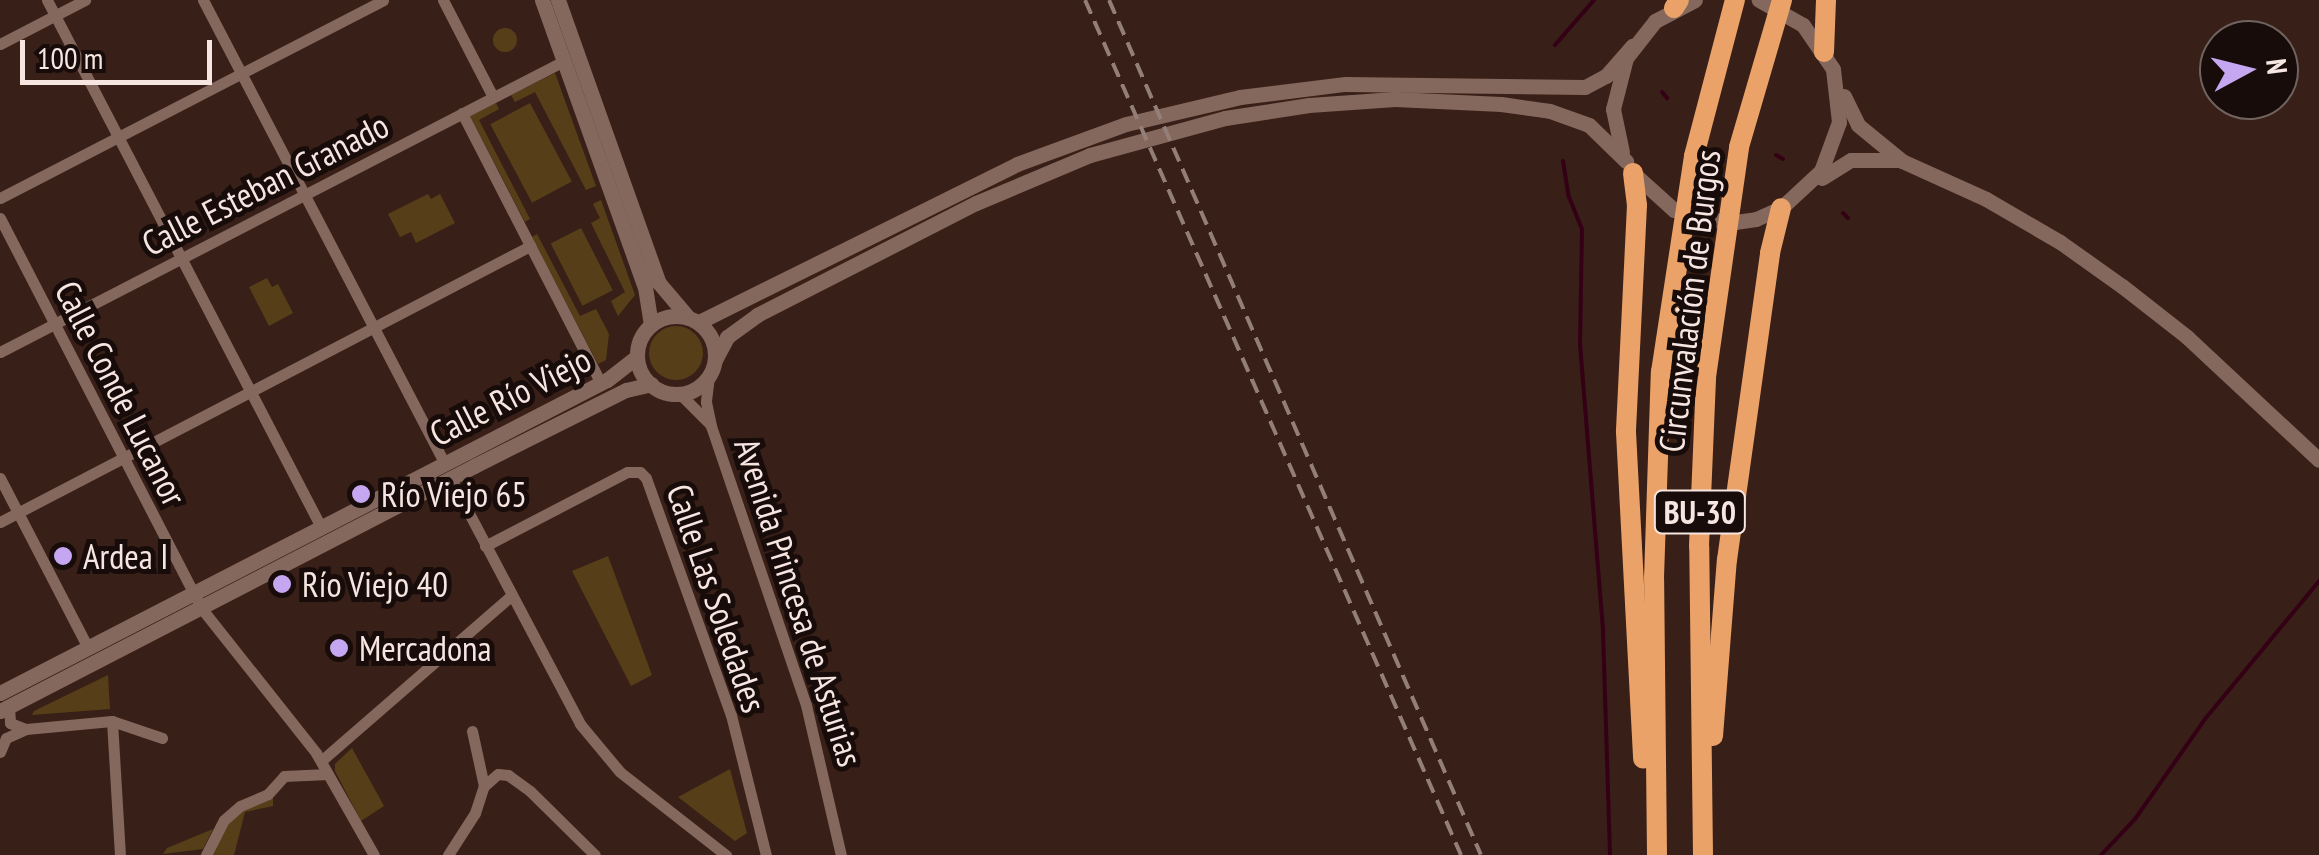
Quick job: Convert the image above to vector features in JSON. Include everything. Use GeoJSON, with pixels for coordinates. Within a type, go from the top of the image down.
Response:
{"type":"FeatureCollection","features":[{"type":"Feature","properties":{"kind":"highway","name":"Circunvalación de Burgos"},"geometry":{"type":"LineString","coordinates":[[1657,855],[1655,540],[1662,372],[1694,156],[1736,0]]}},
{"type":"Feature","properties":{"kind":"highway","name":"Circunvalación de Burgos"},"geometry":{"type":"LineString","coordinates":[[1707,855],[1699,546],[1706,377],[1740,148],[1782,0]]}},
{"type":"Feature","properties":{"kind":"highway"},"geometry":{"type":"LineString","coordinates":[[1826,0],[1829,60]]}},
{"type":"Feature","properties":{"kind":"highway"},"geometry":{"type":"LineString","coordinates":[[1629,166],[1637,206],[1627,362],[1627,490],[1647,855]]}},
{"type":"Feature","properties":{"kind":"highway"},"geometry":{"type":"LineString","coordinates":[[1707,855],[1720,613],[1775,212]]}},
{"type":"Feature","properties":{"kind":"main road"},"geometry":{"type":"LineString","coordinates":[[542,0],[645,287],[651,324]]}},
{"type":"Feature","properties":{"kind":"main road"},"geometry":{"type":"LineString","coordinates":[[558,0],[659,283],[713,340],[712,368]]}},
{"type":"Feature","properties":{"kind":"main road"},"geometry":{"type":"LineString","coordinates":[[1695,0],[1676,4],[1606,76],[1585,87],[1345,84],[1180,110],[1126,124],[1017,164],[693,319],[670,316],[651,324],[641,337],[636,357],[650,384],[680,394],[695,389],[712,368],[727,337],[757,315],[976,203],[1048,170],[1134,140],[1310,105],[1395,99],[1469,102],[1539,110],[1576,120],[1600,132],[1662,202],[1714,222],[1742,222],[1775,212],[1852,160],[1902,161]]}},
{"type":"Feature","properties":{"kind":"main road"},"geometry":{"type":"LineString","coordinates":[[1759,0],[1803,25],[1829,60],[1858,125],[1902,161],[1986,199],[2090,263],[2186,337],[2319,460]]}},
{"type":"Feature","properties":{"kind":"main road"},"geometry":{"type":"LineString","coordinates":[[1629,166],[1613,109],[1616,83],[1632,46]]}},
{"type":"Feature","properties":{"kind":"main road"},"geometry":{"type":"LineString","coordinates":[[1810,186],[1830,156],[1839,122],[1829,60]]}},
{"type":"Feature","properties":{"kind":"main road","name":"Calle Río Viejo"},"geometry":{"type":"LineString","coordinates":[[3,704],[202,609],[601,383],[636,357]]}},
{"type":"Feature","properties":{"kind":"main road","name":"Calle Río Viejo"},"geometry":{"type":"LineString","coordinates":[[3,704],[88,648],[321,527],[626,390],[650,384]]}},
{"type":"Feature","properties":{"kind":"street"},"geometry":{"type":"LineString","coordinates":[[47,0],[321,527]]}},
{"type":"Feature","properties":{"kind":"street"},"geometry":{"type":"LineString","coordinates":[[0,44],[85,0]]}},
{"type":"Feature","properties":{"kind":"street"},"geometry":{"type":"LineString","coordinates":[[203,0],[580,724],[600,752],[726,855]]}},
{"type":"Feature","properties":{"kind":"street"},"geometry":{"type":"LineString","coordinates":[[0,198],[383,0]]}},
{"type":"Feature","properties":{"kind":"street"},"geometry":{"type":"LineString","coordinates":[[442,0],[492,97]]}},
{"type":"Feature","properties":{"kind":"street","name":"Calle Esteban Granado"},"geometry":{"type":"LineString","coordinates":[[0,352],[556,66]]}},
{"type":"Feature","properties":{"kind":"street"},"geometry":{"type":"LineString","coordinates":[[462,113],[601,383]]}},
{"type":"Feature","properties":{"kind":"street","name":"Calle Conde Lucanor"},"geometry":{"type":"LineString","coordinates":[[0,218],[194,594]]}},
{"type":"Feature","properties":{"kind":"street"},"geometry":{"type":"LineString","coordinates":[[0,522],[530,246]]}},
{"type":"Feature","properties":{"kind":"street","name":"Avenida Princesa de Asturias"},"geometry":{"type":"LineString","coordinates":[[712,368],[706,402],[711,426],[806,705],[841,855]]}},
{"type":"Feature","properties":{"kind":"street","name":"Avenida Princesa de Asturias"},"geometry":{"type":"LineString","coordinates":[[680,394],[711,426]]}},
{"type":"Feature","properties":{"kind":"street","name":"Calle Las Soledades"},"geometry":{"type":"LineString","coordinates":[[485,546],[627,472],[640,472],[646,478],[730,715],[766,855]]}},
{"type":"Feature","properties":{"kind":"street"},"geometry":{"type":"LineString","coordinates":[[0,478],[88,648]]}},
{"type":"Feature","properties":{"kind":"street"},"geometry":{"type":"LineString","coordinates":[[194,594],[321,761],[374,855]]}},
{"type":"Feature","properties":{"kind":"street"},"geometry":{"type":"LineString","coordinates":[[321,761],[511,596]]}},
{"type":"Feature","properties":{"kind":"street"},"geometry":{"type":"LineString","coordinates":[[3,704],[10,723],[26,730]]}},
{"type":"Feature","properties":{"kind":"street"},"geometry":{"type":"LineString","coordinates":[[112,721],[120,855]]}},
{"type":"Feature","properties":{"kind":"street"},"geometry":{"type":"LineString","coordinates":[[0,752],[6,738],[26,730],[112,721],[162,738]]}},
{"type":"Feature","properties":{"kind":"street"},"geometry":{"type":"LineString","coordinates":[[448,855],[475,813],[484,786],[472,731]]}},
{"type":"Feature","properties":{"kind":"street"},"geometry":{"type":"LineString","coordinates":[[206,855],[224,820],[240,806],[268,794],[284,776],[328,774]]}},
{"type":"Feature","properties":{"kind":"street"},"geometry":{"type":"LineString","coordinates":[[484,786],[498,774],[508,775],[530,791],[595,855]]}},
{"type":"Feature","properties":{"kind":"shaded area"},"geometry":{"type":"Polygon","coordinates":[[[505,28],[514,31],[514,49],[505,52],[496,49],[493,40],[496,31],[505,28]]]}},
{"type":"Feature","properties":{"kind":"shaded area"},"geometry":{"type":"Polygon","coordinates":[[[555,73],[596,186],[586,190],[535,92],[515,102],[511,95],[555,73]]]}},
{"type":"Feature","properties":{"kind":"shaded area"},"geometry":{"type":"Polygon","coordinates":[[[496,103],[499,109],[479,120],[530,219],[525,222],[470,116],[496,103]]]}},
{"type":"Feature","properties":{"kind":"shaded area"},"geometry":{"type":"Polygon","coordinates":[[[530,103],[572,182],[532,203],[490,124],[530,103]]]}},
{"type":"Feature","properties":{"kind":"shaded area"},"geometry":{"type":"Polygon","coordinates":[[[428,194],[431,199],[440,194],[455,223],[416,243],[411,232],[400,237],[388,214],[428,194]]]}},
{"type":"Feature","properties":{"kind":"shaded area"},"geometry":{"type":"Polygon","coordinates":[[[601,200],[635,295],[618,316],[611,301],[625,292],[591,223],[600,218],[593,204],[601,200]]]}},
{"type":"Feature","properties":{"kind":"shaded area"},"geometry":{"type":"Polygon","coordinates":[[[581,228],[613,290],[582,306],[551,243],[581,228]]]}},
{"type":"Feature","properties":{"kind":"shaded area"},"geometry":{"type":"Polygon","coordinates":[[[537,234],[580,316],[596,309],[609,334],[606,360],[598,364],[532,237],[537,234]]]}},
{"type":"Feature","properties":{"kind":"shaded area"},"geometry":{"type":"Polygon","coordinates":[[[267,278],[272,287],[278,284],[293,313],[269,326],[249,287],[267,278]]]}},
{"type":"Feature","properties":{"kind":"shaded area"},"geometry":{"type":"Polygon","coordinates":[[[676,326],[695,334],[703,353],[695,372],[676,380],[657,372],[649,353],[657,334],[676,326]]]}},
{"type":"Feature","properties":{"kind":"shaded area"},"geometry":{"type":"Polygon","coordinates":[[[608,556],[652,675],[631,686],[572,571],[608,556]]]}},
{"type":"Feature","properties":{"kind":"shaded area"},"geometry":{"type":"Polygon","coordinates":[[[108,675],[110,709],[32,715],[34,711],[108,675]]]}},
{"type":"Feature","properties":{"kind":"shaded area"},"geometry":{"type":"Polygon","coordinates":[[[352,748],[384,806],[361,821],[335,771],[335,764],[352,748]]]}},
{"type":"Feature","properties":{"kind":"shaded area"},"geometry":{"type":"Polygon","coordinates":[[[730,769],[747,833],[735,841],[678,797],[730,769]]]}},
{"type":"Feature","properties":{"kind":"shaded area"},"geometry":{"type":"Polygon","coordinates":[[[273,795],[273,806],[245,812],[234,855],[211,855],[220,832],[241,810],[273,795]]]}},
{"type":"Feature","properties":{"kind":"shaded area"},"geometry":{"type":"Polygon","coordinates":[[[213,829],[203,849],[163,854],[167,848],[213,829]]]}},
{"type":"Feature","properties":{"kind":"waterway"},"geometry":{"type":"LineString","coordinates":[[1555,45],[1594,0]]}},
{"type":"Feature","properties":{"kind":"waterway"},"geometry":{"type":"LineString","coordinates":[[1662,92],[1667,98]]}},
{"type":"Feature","properties":{"kind":"waterway"},"geometry":{"type":"LineString","coordinates":[[1776,155],[1783,159]]}},
{"type":"Feature","properties":{"kind":"waterway"},"geometry":{"type":"LineString","coordinates":[[1563,161],[1569,197],[1582,230],[1580,344],[1603,631],[1610,855]]}},
{"type":"Feature","properties":{"kind":"waterway"},"geometry":{"type":"LineString","coordinates":[[1843,213],[1848,218]]}},
{"type":"Feature","properties":{"kind":"waterway"},"geometry":{"type":"LineString","coordinates":[[2101,855],[2135,819],[2205,719],[2319,581]]}},
{"type":"Feature","properties":{"kind":"railway"},"geometry":{"type":"LineString","coordinates":[[1085,0],[1461,855]]}},
{"type":"Feature","properties":{"kind":"railway"},"geometry":{"type":"LineString","coordinates":[[1109,0],[1481,855]]}},
{"type":"Feature","properties":{"kind":"place","name":"Río Viejo 65"},"geometry":{"type":"Point","coordinates":[361,494]}},
{"type":"Feature","properties":{"kind":"place","name":"Ardea I"},"geometry":{"type":"Point","coordinates":[63,556]}},
{"type":"Feature","properties":{"kind":"place","name":"Río Viejo 40"},"geometry":{"type":"Point","coordinates":[282,584]}},
{"type":"Feature","properties":{"kind":"place","name":"Mercadona"},"geometry":{"type":"Point","coordinates":[339,648]}}]}
